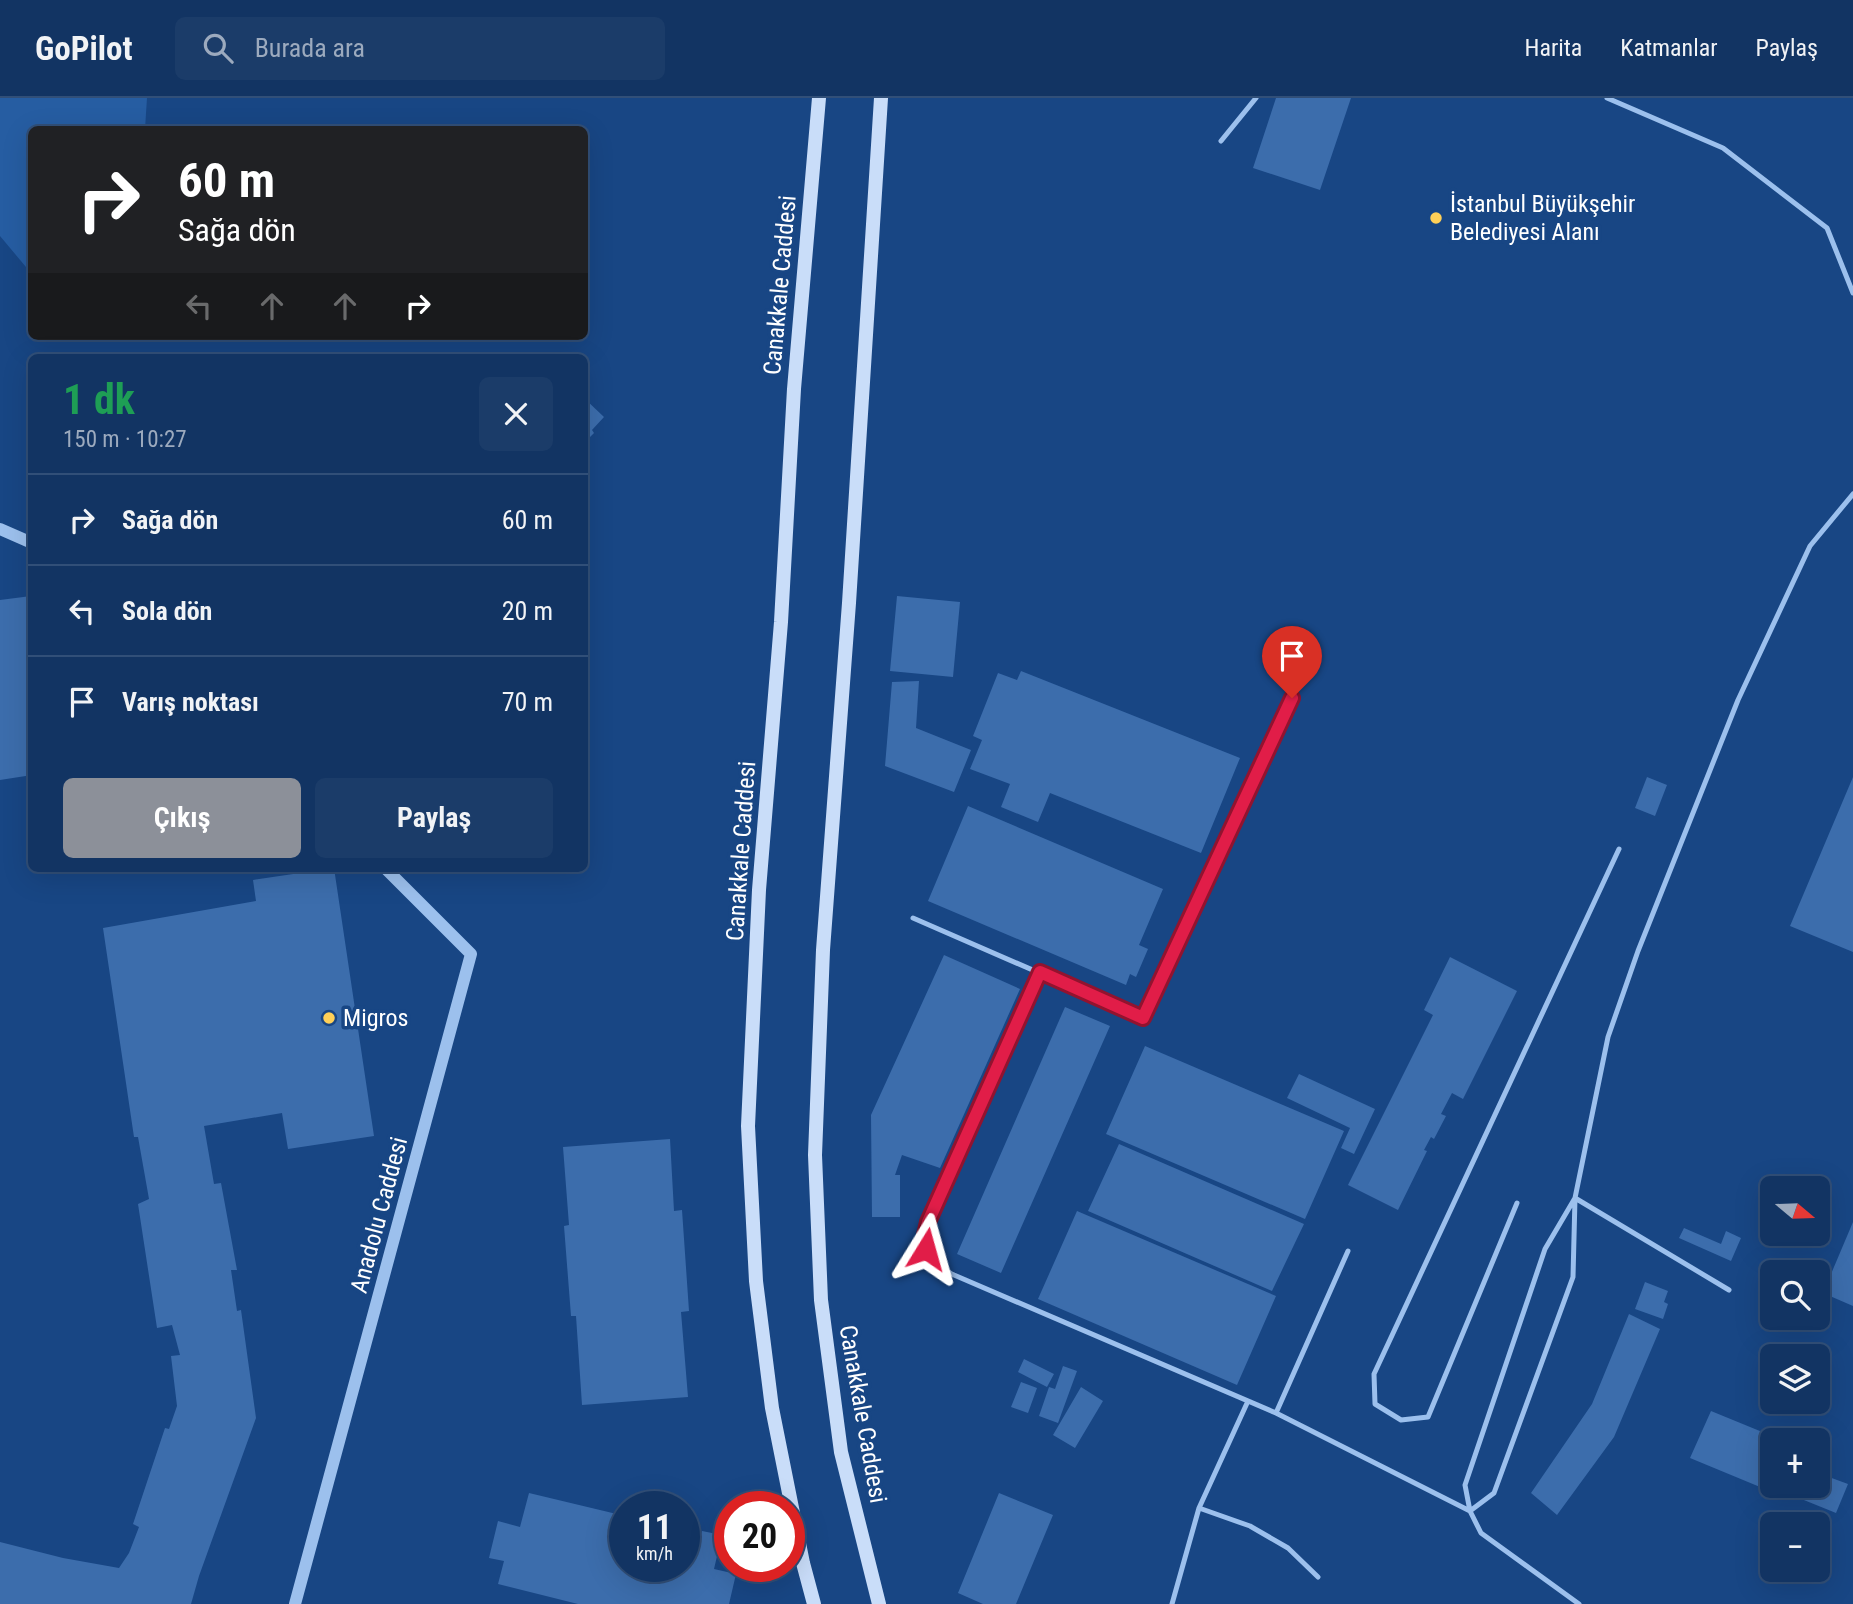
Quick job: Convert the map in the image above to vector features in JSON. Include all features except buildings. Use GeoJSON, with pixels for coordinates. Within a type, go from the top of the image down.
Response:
{"type":"FeatureCollection","features":[{"type":"Feature","properties":{"kind":"main road","name":"Canakkale Caddesi"},"geometry":{"type":"LineString","coordinates":[[814,1604],[803,1563],[772,1408],[756,1281],[748,1126],[759,890],[781,622],[793,389],[819,98]]}},
{"type":"Feature","properties":{"kind":"main road","name":"Canakkale Caddesi"},"geometry":{"type":"LineString","coordinates":[[879,1604],[841,1452],[821,1300],[815,1155],[823,950],[849,603],[881,98]]}},
{"type":"Feature","properties":{"kind":"street"},"geometry":{"type":"LineString","coordinates":[[0,530],[28,541]]}},
{"type":"Feature","properties":{"kind":"street","name":"Anadolu Caddesi"},"geometry":{"type":"LineString","coordinates":[[295,1604],[471,954],[389,872]]}},
{"type":"Feature","properties":{"kind":"lane"},"geometry":{"type":"LineString","coordinates":[[1221,141],[1256,98]]}},
{"type":"Feature","properties":{"kind":"lane"},"geometry":{"type":"LineString","coordinates":[[1607,98],[1723,148],[1828,229],[1853,293]]}},
{"type":"Feature","properties":{"kind":"lane"},"geometry":{"type":"LineString","coordinates":[[1471,1511],[1494,1493],[1573,1277],[1575,1198],[1608,1037],[1647,928],[1738,701],[1810,546],[1853,494]]}},
{"type":"Feature","properties":{"kind":"lane"},"geometry":{"type":"LineString","coordinates":[[913,918],[1143,1018],[1292,698]]}},
{"type":"Feature","properties":{"kind":"lane"},"geometry":{"type":"LineString","coordinates":[[1517,1203],[1428,1417],[1401,1420],[1375,1404],[1374,1374],[1619,849]]}},
{"type":"Feature","properties":{"kind":"lane"},"geometry":{"type":"LineString","coordinates":[[1040,972],[928,1222],[926,1249],[933,1260],[942,1270],[1276,1413],[1471,1511]]}},
{"type":"Feature","properties":{"kind":"lane"},"geometry":{"type":"LineString","coordinates":[[1575,1198],[1729,1290]]}},
{"type":"Feature","properties":{"kind":"lane"},"geometry":{"type":"LineString","coordinates":[[1575,1198],[1545,1249],[1465,1485],[1471,1511],[1481,1533],[1579,1604]]}},
{"type":"Feature","properties":{"kind":"lane"},"geometry":{"type":"LineString","coordinates":[[1276,1413],[1348,1251]]}},
{"type":"Feature","properties":{"kind":"lane"},"geometry":{"type":"LineString","coordinates":[[1172,1604],[1199,1507],[1248,1401]]}},
{"type":"Feature","properties":{"kind":"lane"},"geometry":{"type":"LineString","coordinates":[[1199,1507],[1250,1526],[1289,1548],[1318,1577]]}},
{"type":"Feature","properties":{"kind":"shaded area"},"geometry":{"type":"Polygon","coordinates":[[[0,98],[147,98],[145,126],[28,126],[28,269],[0,236],[0,98]]]}},
{"type":"Feature","properties":{"kind":"place","name":"İstanbul Büyükşehir Belediyesi Alanı"},"geometry":{"type":"Point","coordinates":[1436,218]}},
{"type":"Feature","properties":{"kind":"place","name":"Migros"},"geometry":{"type":"Point","coordinates":[329,1018]}},
{"type":"Feature","properties":{"kind":"route"},"geometry":{"type":"LineString","coordinates":[[926,1249],[928,1222],[1040,972],[1143,1018],[1292,698]]}}]}
